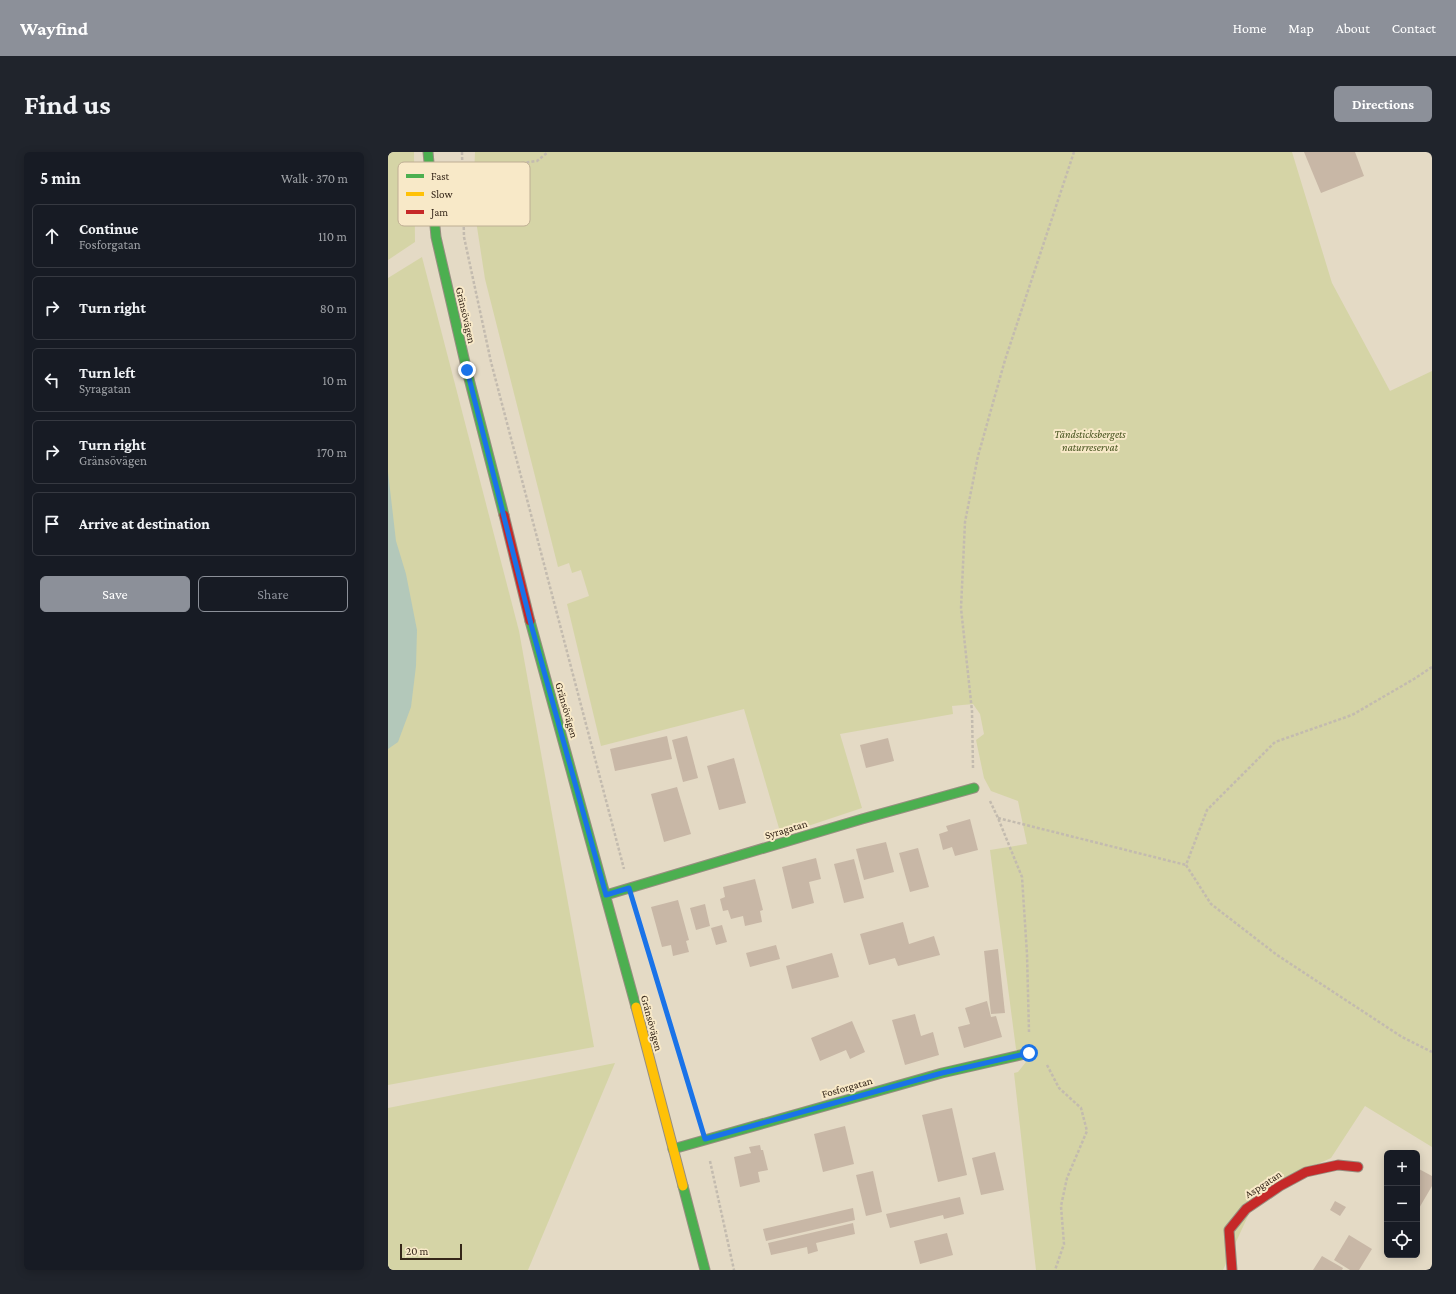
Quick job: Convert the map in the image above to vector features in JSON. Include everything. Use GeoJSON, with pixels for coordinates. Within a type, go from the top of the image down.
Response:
{"type":"FeatureCollection","features":[{"type":"Feature","properties":{"kind":"street","name":"Gränsövägen"},"geometry":{"type":"LineString","coordinates":[[428,152],[429,162]]}},
{"type":"Feature","properties":{"kind":"street","name":"Gränsövägen"},"geometry":{"type":"LineString","coordinates":[[435,226],[436,237],[467,370],[532,628],[606,895],[705,1270]]}},
{"type":"Feature","properties":{"kind":"street","name":"Syragatan"},"geometry":{"type":"LineString","coordinates":[[606,895],[862,819],[974,788]]}},
{"type":"Feature","properties":{"kind":"street","name":"Fosforgatan"},"geometry":{"type":"LineString","coordinates":[[673,1149],[942,1073],[1029,1053]]}},
{"type":"Feature","properties":{"kind":"street","name":"Aspgatan"},"geometry":{"type":"LineString","coordinates":[[1232,1270],[1229,1230],[1246,1209],[1280,1186],[1306,1172],[1338,1165],[1358,1168]]}},
{"type":"Feature","properties":{"kind":"path"},"geometry":{"type":"LineString","coordinates":[[530,162],[537,161],[548,152]]}},
{"type":"Feature","properties":{"kind":"path"},"geometry":{"type":"LineString","coordinates":[[1055,1270],[1064,1244],[1061,1206],[1067,1178],[1087,1130],[1081,1108],[1059,1088],[1044,1060],[1029,1053],[1027,954],[1022,877],[992,803],[974,788],[972,711],[961,608],[965,522],[978,456],[1005,360],[1074,152]]}},
{"type":"Feature","properties":{"kind":"path"},"geometry":{"type":"LineString","coordinates":[[464,226],[464,237],[491,362],[629,888],[705,1139],[734,1270]]}},
{"type":"Feature","properties":{"kind":"path"},"geometry":{"type":"LineString","coordinates":[[1186,865],[1206,810],[1275,742],[1352,715],[1432,667]]}},
{"type":"Feature","properties":{"kind":"path"},"geometry":{"type":"LineString","coordinates":[[998,818],[1186,865],[1211,904],[1277,955],[1402,1037],[1432,1052]]}},
{"type":"Feature","properties":{"kind":"green space"},"geometry":{"type":"Polygon","coordinates":[[[388,152],[414,152],[414,162],[398,162],[398,226],[415,226],[415,242],[388,260],[388,152]]]}},
{"type":"Feature","properties":{"kind":"green space","name":"Tändsticksbergets naturreservat"},"geometry":{"type":"Polygon","coordinates":[[[475,152],[1292,152],[1332,283],[1390,391],[1432,371],[1432,1147],[1365,1106],[1331,1158],[1260,1190],[1223,1270],[1036,1270],[1014,1073],[1018,1072],[1026,1062],[1016,1049],[990,850],[1027,844],[1018,801],[991,791],[984,778],[976,740],[984,734],[980,714],[973,704],[952,706],[953,714],[840,734],[862,808],[781,835],[744,709],[601,746],[567,604],[589,596],[581,570],[572,573],[569,563],[558,567],[485,279],[477,226],[530,226],[530,162],[475,162],[475,152]]]}},
{"type":"Feature","properties":{"kind":"green space"},"geometry":{"type":"Polygon","coordinates":[[[422,257],[519,631],[594,1047],[388,1085],[388,278],[422,257]]]}},
{"type":"Feature","properties":{"kind":"green space"},"geometry":{"type":"Polygon","coordinates":[[[615,1063],[528,1270],[388,1270],[388,1108],[615,1063]]]}},
{"type":"Feature","properties":{"kind":"shaded area"},"geometry":{"type":"Polygon","coordinates":[[[388,472],[396,541],[406,574],[417,630],[416,666],[411,707],[398,742],[388,749],[388,472]]]}},
{"type":"Feature","properties":{"kind":"building"},"geometry":{"type":"Polygon","coordinates":[[[1304,152],[1355,152],[1364,176],[1321,193],[1304,152]]]}},
{"type":"Feature","properties":{"kind":"building"},"geometry":{"type":"Polygon","coordinates":[[[667,736],[672,759],[615,771],[610,749],[667,736]]]}},
{"type":"Feature","properties":{"kind":"building"},"geometry":{"type":"Polygon","coordinates":[[[687,736],[698,778],[683,782],[672,740],[687,736]]]}},
{"type":"Feature","properties":{"kind":"building"},"geometry":{"type":"Polygon","coordinates":[[[888,738],[894,761],[866,768],[860,745],[888,738]]]}},
{"type":"Feature","properties":{"kind":"building"},"geometry":{"type":"Polygon","coordinates":[[[734,758],[746,803],[719,810],[707,766],[734,758]]]}},
{"type":"Feature","properties":{"kind":"building"},"geometry":{"type":"Polygon","coordinates":[[[677,787],[691,834],[664,842],[651,794],[677,787]]]}},
{"type":"Feature","properties":{"kind":"building"},"geometry":{"type":"Polygon","coordinates":[[[970,819],[978,850],[955,856],[952,847],[943,850],[939,834],[948,831],[946,826],[970,819]]]}},
{"type":"Feature","properties":{"kind":"building"},"geometry":{"type":"Polygon","coordinates":[[[886,842],[894,872],[864,880],[856,849],[886,842]]]}},
{"type":"Feature","properties":{"kind":"building"},"geometry":{"type":"Polygon","coordinates":[[[918,848],[929,887],[910,892],[899,853],[918,848]]]}},
{"type":"Feature","properties":{"kind":"building"},"geometry":{"type":"Polygon","coordinates":[[[816,858],[821,879],[809,882],[814,903],[792,909],[782,867],[816,858]]]}},
{"type":"Feature","properties":{"kind":"building"},"geometry":{"type":"Polygon","coordinates":[[[854,859],[864,898],[844,903],[834,864],[854,859]]]}},
{"type":"Feature","properties":{"kind":"building"},"geometry":{"type":"Polygon","coordinates":[[[755,879],[763,910],[760,911],[762,922],[745,926],[743,916],[731,919],[728,910],[723,911],[720,899],[725,897],[723,887],[755,879]]]}},
{"type":"Feature","properties":{"kind":"building"},"geometry":{"type":"Polygon","coordinates":[[[678,900],[689,940],[686,941],[689,952],[673,956],[671,945],[662,947],[651,907],[678,900]]]}},
{"type":"Feature","properties":{"kind":"building"},"geometry":{"type":"Polygon","coordinates":[[[705,904],[710,926],[696,930],[690,908],[705,904]]]}},
{"type":"Feature","properties":{"kind":"building"},"geometry":{"type":"Polygon","coordinates":[[[903,922],[909,944],[934,936],[940,955],[898,966],[895,958],[869,965],[860,934],[903,922]]]}},
{"type":"Feature","properties":{"kind":"building"},"geometry":{"type":"Polygon","coordinates":[[[722,925],[727,942],[716,945],[711,928],[722,925]]]}},
{"type":"Feature","properties":{"kind":"building"},"geometry":{"type":"Polygon","coordinates":[[[776,945],[780,959],[750,967],[746,953],[776,945]]]}},
{"type":"Feature","properties":{"kind":"building"},"geometry":{"type":"Polygon","coordinates":[[[998,949],[1005,1013],[991,1014],[984,951],[998,949]]]}},
{"type":"Feature","properties":{"kind":"building"},"geometry":{"type":"Polygon","coordinates":[[[832,953],[839,977],[792,989],[786,966],[832,953]]]}},
{"type":"Feature","properties":{"kind":"building"},"geometry":{"type":"Polygon","coordinates":[[[987,1001],[991,1017],[996,1016],[1002,1037],[964,1048],[958,1027],[970,1024],[965,1008],[987,1001]]]}},
{"type":"Feature","properties":{"kind":"building"},"geometry":{"type":"Polygon","coordinates":[[[915,1014],[921,1036],[933,1032],[939,1055],[905,1065],[892,1020],[915,1014]]]}},
{"type":"Feature","properties":{"kind":"building"},"geometry":{"type":"Polygon","coordinates":[[[852,1021],[865,1052],[850,1059],[846,1050],[820,1061],[811,1038],[852,1021]]]}},
{"type":"Feature","properties":{"kind":"building"},"geometry":{"type":"Polygon","coordinates":[[[952,1108],[967,1175],[938,1182],[922,1115],[952,1108]]]}},
{"type":"Feature","properties":{"kind":"building"},"geometry":{"type":"Polygon","coordinates":[[[845,1126],[854,1164],[823,1172],[814,1134],[845,1126]]]}},
{"type":"Feature","properties":{"kind":"building"},"geometry":{"type":"Polygon","coordinates":[[[760,1145],[761,1150],[763,1150],[768,1170],[758,1172],[760,1182],[740,1187],[734,1157],[751,1153],[749,1147],[760,1145]]]}},
{"type":"Feature","properties":{"kind":"building"},"geometry":{"type":"Polygon","coordinates":[[[995,1152],[1004,1190],[981,1195],[972,1158],[995,1152]]]}},
{"type":"Feature","properties":{"kind":"building"},"geometry":{"type":"Polygon","coordinates":[[[1420,1170],[1432,1176],[1432,1186],[1420,1207],[1420,1170]]]}},
{"type":"Feature","properties":{"kind":"building"},"geometry":{"type":"Polygon","coordinates":[[[873,1171],[882,1212],[866,1216],[856,1175],[873,1171]]]}},
{"type":"Feature","properties":{"kind":"building"},"geometry":{"type":"Polygon","coordinates":[[[960,1197],[964,1214],[944,1219],[943,1215],[890,1228],[886,1214],[960,1197]]]}},
{"type":"Feature","properties":{"kind":"building"},"geometry":{"type":"Polygon","coordinates":[[[1335,1201],[1346,1207],[1340,1216],[1330,1210],[1335,1201]]]}},
{"type":"Feature","properties":{"kind":"building"},"geometry":{"type":"Polygon","coordinates":[[[853,1208],[855,1220],[766,1241],[763,1229],[853,1208]]]}},
{"type":"Feature","properties":{"kind":"building"},"geometry":{"type":"Polygon","coordinates":[[[853,1223],[855,1234],[816,1243],[818,1251],[808,1254],[807,1247],[771,1255],[768,1243],[853,1223]]]}},
{"type":"Feature","properties":{"kind":"building"},"geometry":{"type":"Polygon","coordinates":[[[947,1233],[953,1255],[920,1264],[914,1241],[947,1233]]]}},
{"type":"Feature","properties":{"kind":"building"},"geometry":{"type":"Polygon","coordinates":[[[1349,1235],[1372,1249],[1359,1270],[1350,1270],[1334,1260],[1349,1235]]]}},
{"type":"Feature","properties":{"kind":"building"},"geometry":{"type":"Polygon","coordinates":[[[1322,1256],[1343,1268],[1342,1270],[1313,1270],[1322,1256]]]}},
{"type":"Feature","properties":{"kind":"traffic: fast"},"geometry":{"type":"LineString","coordinates":[[428,152],[429,162]]}},
{"type":"Feature","properties":{"kind":"traffic: fast"},"geometry":{"type":"LineString","coordinates":[[435,226],[436,237],[467,371],[504,515]]}},
{"type":"Feature","properties":{"kind":"traffic: fast"},"geometry":{"type":"LineString","coordinates":[[530,621],[636,1007]]}},
{"type":"Feature","properties":{"kind":"traffic: fast"},"geometry":{"type":"LineString","coordinates":[[606,895],[862,819],[974,788]]}},
{"type":"Feature","properties":{"kind":"traffic: fast"},"geometry":{"type":"LineString","coordinates":[[673,1149],[942,1073],[1029,1053]]}},
{"type":"Feature","properties":{"kind":"traffic: fast"},"geometry":{"type":"LineString","coordinates":[[683,1186],[705,1270]]}},
{"type":"Feature","properties":{"kind":"traffic: slow"},"geometry":{"type":"LineString","coordinates":[[636,1007],[683,1186]]}},
{"type":"Feature","properties":{"kind":"traffic: jam"},"geometry":{"type":"LineString","coordinates":[[504,515],[530,621]]}},
{"type":"Feature","properties":{"kind":"traffic: jam"},"geometry":{"type":"LineString","coordinates":[[1232,1270],[1229,1230],[1246,1209],[1280,1186],[1306,1172],[1338,1165],[1358,1167]]}},
{"type":"Feature","properties":{"kind":"route"},"geometry":{"type":"LineString","coordinates":[[467,370],[532,628],[606,895],[629,888],[705,1139],[942,1073],[1029,1053]]}}]}
